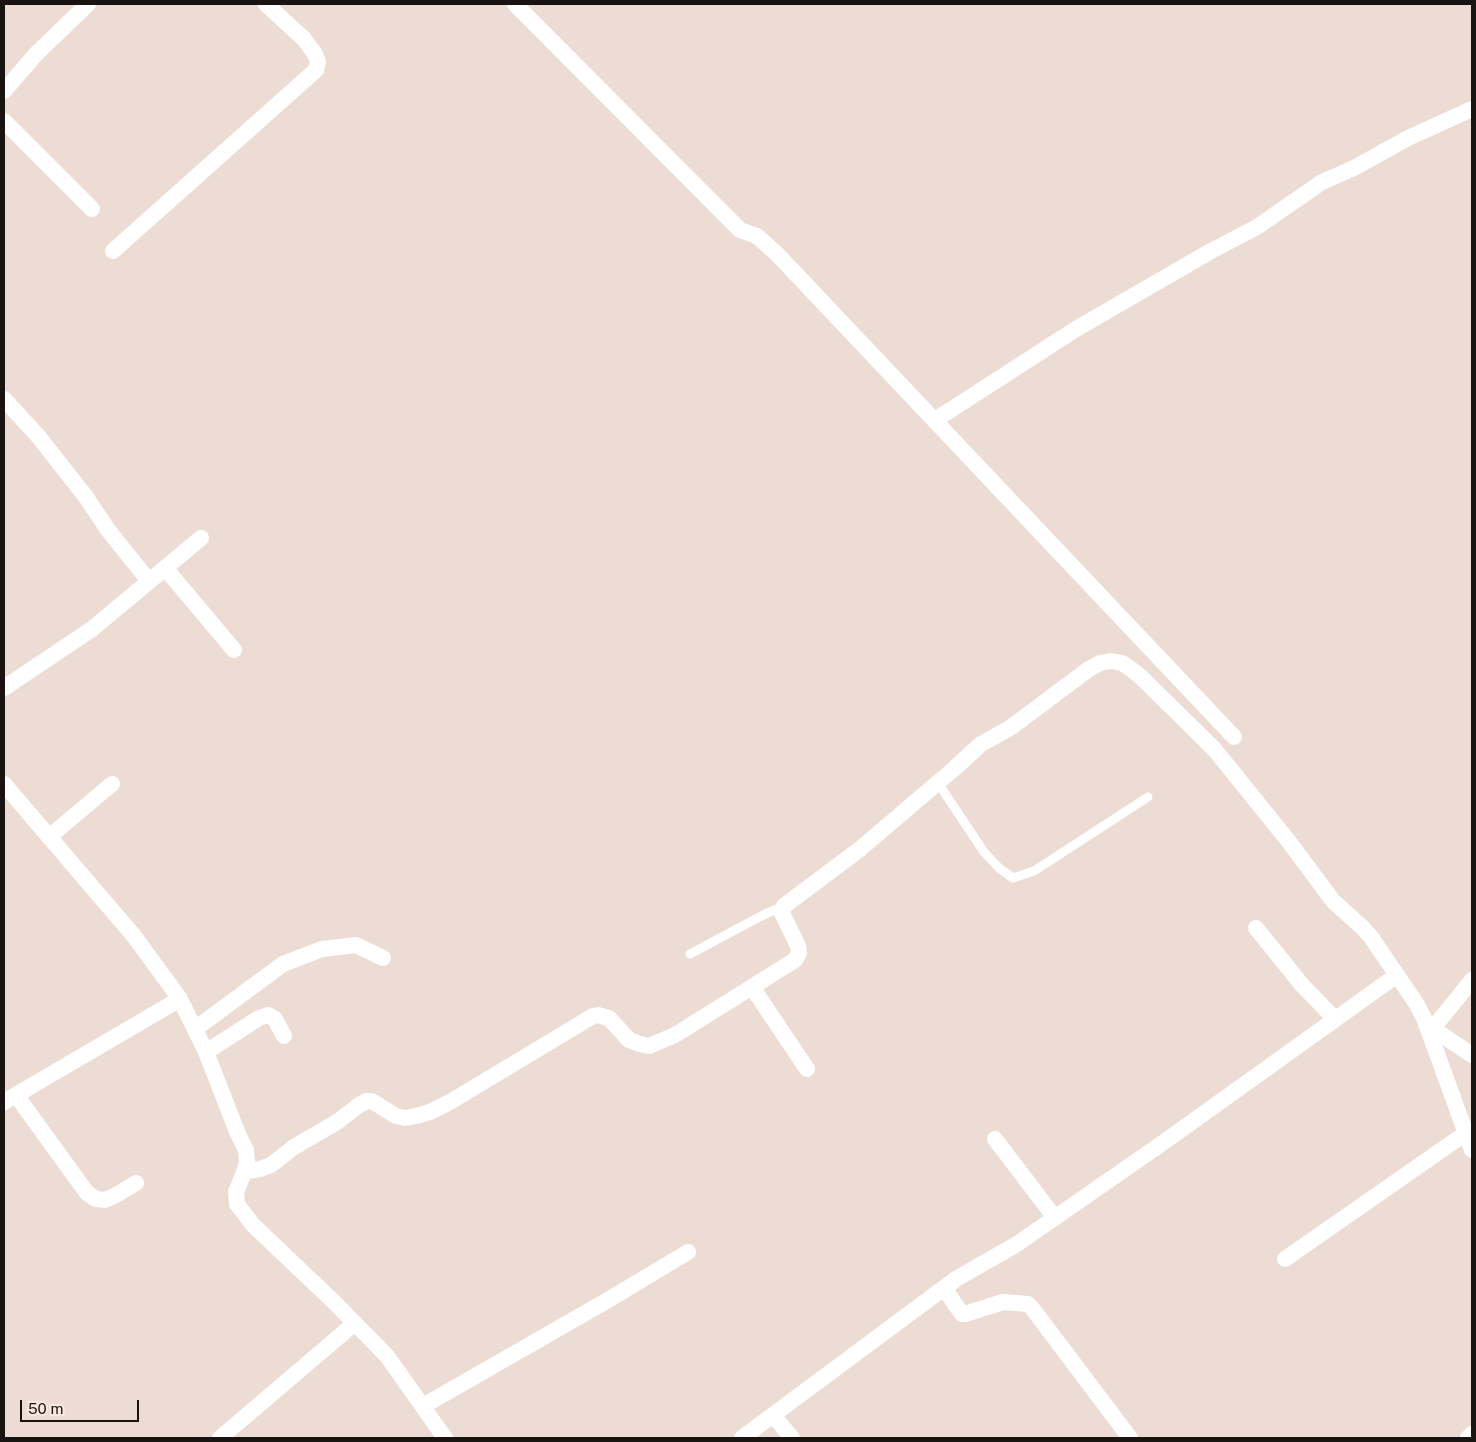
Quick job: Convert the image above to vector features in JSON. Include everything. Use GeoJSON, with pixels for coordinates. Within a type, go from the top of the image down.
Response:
{"type":"FeatureCollection","features":[{"type":"Feature","properties":{"kind":"street"},"geometry":{"type":"LineString","coordinates":[[4,91],[36,54],[88,4]]}},
{"type":"Feature","properties":{"kind":"street"},"geometry":{"type":"LineString","coordinates":[[113,251],[316,70],[318,62],[315,54],[304,39],[266,4]]}},
{"type":"Feature","properties":{"kind":"street"},"geometry":{"type":"LineString","coordinates":[[515,4],[740,230],[757,236],[777,254],[1234,737]]}},
{"type":"Feature","properties":{"kind":"street"},"geometry":{"type":"LineString","coordinates":[[935,420],[1076,329],[1211,250],[1257,227],[1322,182],[1354,168],[1408,138],[1472,109]]}},
{"type":"Feature","properties":{"kind":"street"},"geometry":{"type":"LineString","coordinates":[[4,121],[92,209]]}},
{"type":"Feature","properties":{"kind":"street"},"geometry":{"type":"LineString","coordinates":[[4,399],[38,436],[86,497],[108,530],[149,581]]}},
{"type":"Feature","properties":{"kind":"street"},"geometry":{"type":"LineString","coordinates":[[4,688],[92,629],[202,538]]}},
{"type":"Feature","properties":{"kind":"street"},"geometry":{"type":"LineString","coordinates":[[165,568],[234,650]]}},
{"type":"Feature","properties":{"kind":"street"},"geometry":{"type":"LineString","coordinates":[[244,1172],[260,1169],[271,1164],[294,1147],[337,1122],[367,1101],[371,1101],[396,1116],[404,1118],[430,1112],[474,1088],[593,1016],[598,1015],[610,1018],[629,1040],[640,1044],[650,1046],[675,1035],[795,960],[800,953],[782,913],[784,906],[860,849],[981,744],[1010,728],[1089,669],[1100,663],[1110,661],[1122,663],[1141,677],[1215,750],[1290,842],[1333,901],[1371,937],[1416,1003],[1431,1030],[1439,1061],[1472,1150]]}},
{"type":"Feature","properties":{"kind":"street"},"geometry":{"type":"LineString","coordinates":[[4,784],[134,936],[180,999],[206,1052],[246,1150],[247,1162],[236,1192],[237,1204],[253,1225],[387,1356],[445,1438]]}},
{"type":"Feature","properties":{"kind":"street"},"geometry":{"type":"LineString","coordinates":[[50,837],[112,784]]}},
{"type":"Feature","properties":{"kind":"street"},"geometry":{"type":"LineString","coordinates":[[1256,928],[1302,985],[1335,1019]]}},
{"type":"Feature","properties":{"kind":"street"},"geometry":{"type":"LineString","coordinates":[[195,1029],[283,964],[322,949],[356,945],[383,958]]}},
{"type":"Feature","properties":{"kind":"street"},"geometry":{"type":"LineString","coordinates":[[742,1438],[956,1279],[1017,1244],[1055,1218],[1397,975]]}},
{"type":"Feature","properties":{"kind":"street"},"geometry":{"type":"LineString","coordinates":[[1431,1030],[1472,980]]}},
{"type":"Feature","properties":{"kind":"street"},"geometry":{"type":"LineString","coordinates":[[752,987],[807,1069]]}},
{"type":"Feature","properties":{"kind":"street"},"geometry":{"type":"LineString","coordinates":[[136,1183],[116,1196],[104,1200],[96,1199],[87,1193],[10,1098],[180,999]]}},
{"type":"Feature","properties":{"kind":"street"},"geometry":{"type":"LineString","coordinates":[[206,1052],[259,1018],[268,1015],[275,1019],[284,1036]]}},
{"type":"Feature","properties":{"kind":"street"},"geometry":{"type":"LineString","coordinates":[[1431,1030],[1472,1055]]}},
{"type":"Feature","properties":{"kind":"street"},"geometry":{"type":"LineString","coordinates":[[1285,1259],[1466,1133]]}},
{"type":"Feature","properties":{"kind":"street"},"geometry":{"type":"LineString","coordinates":[[995,1139],[1055,1218]]}},
{"type":"Feature","properties":{"kind":"street"},"geometry":{"type":"LineString","coordinates":[[423,1406],[688,1252]]}},
{"type":"Feature","properties":{"kind":"street"},"geometry":{"type":"LineString","coordinates":[[944,1288],[962,1314],[1003,1302],[1028,1304],[1130,1438]]}},
{"type":"Feature","properties":{"kind":"street"},"geometry":{"type":"LineString","coordinates":[[220,1438],[355,1323]]}},
{"type":"Feature","properties":{"kind":"street"},"geometry":{"type":"LineString","coordinates":[[773,1415],[792,1438]]}},
{"type":"Feature","properties":{"kind":"street"},"geometry":{"type":"LineString","coordinates":[[1468,1438],[1472,1434]]}},
{"type":"Feature","properties":{"kind":"lane"},"geometry":{"type":"LineString","coordinates":[[938,783],[984,852],[999,868],[1012,878],[1034,871],[1148,797]]}},
{"type":"Feature","properties":{"kind":"lane"},"geometry":{"type":"LineString","coordinates":[[690,954],[765,914],[784,906]]}}]}
